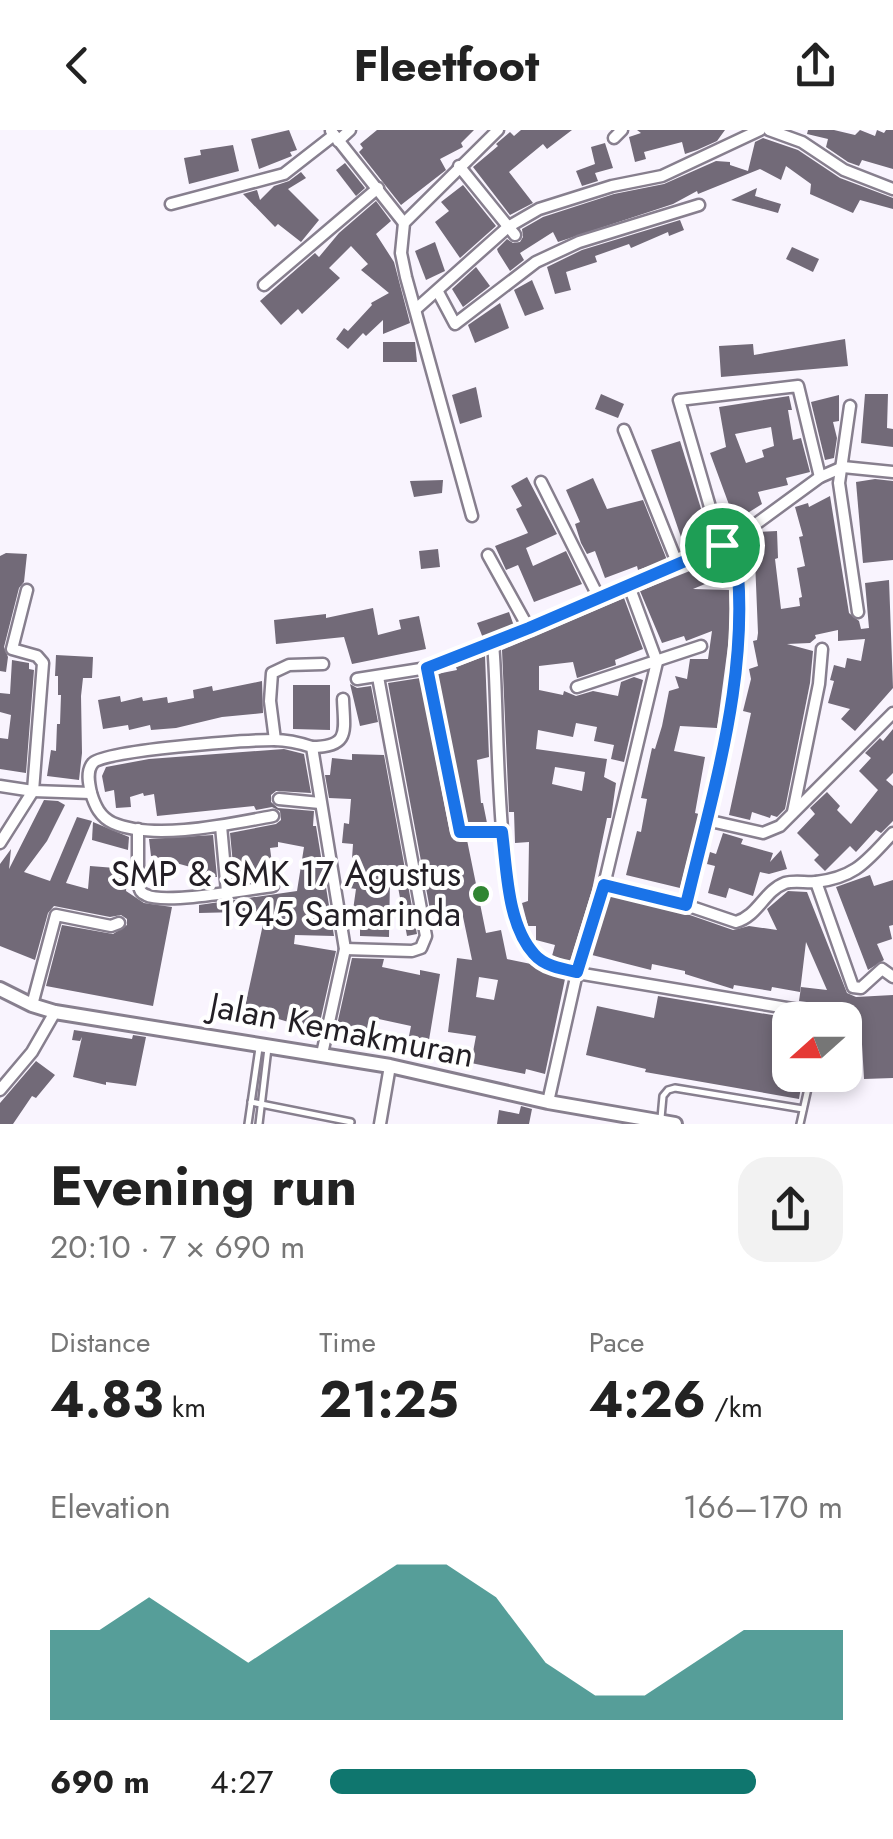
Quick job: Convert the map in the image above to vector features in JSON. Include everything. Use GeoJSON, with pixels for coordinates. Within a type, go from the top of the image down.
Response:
{"type":"FeatureCollection","features":[{"type":"Feature","properties":{"kind":"street"},"geometry":{"type":"LineString","coordinates":[[171,204],[284,174],[334,135],[350,130]]}},
{"type":"Feature","properties":{"kind":"street"},"geometry":{"type":"LineString","coordinates":[[472,516],[401,253],[404,223],[498,130]]}},
{"type":"Feature","properties":{"kind":"street"},"geometry":{"type":"LineString","coordinates":[[416,309],[539,209],[662,176],[760,130]]}},
{"type":"Feature","properties":{"kind":"street"},"geometry":{"type":"LineString","coordinates":[[770,130],[802,142],[844,170],[893,189]]}},
{"type":"Feature","properties":{"kind":"street"},"geometry":{"type":"LineString","coordinates":[[334,135],[404,223]]}},
{"type":"Feature","properties":{"kind":"street"},"geometry":{"type":"LineString","coordinates":[[459,166],[512,231]]}},
{"type":"Feature","properties":{"kind":"street"},"geometry":{"type":"LineString","coordinates":[[264,286],[378,188]]}},
{"type":"Feature","properties":{"kind":"street"},"geometry":{"type":"LineString","coordinates":[[438,292],[455,324],[536,262],[564,248],[605,231],[699,205]]}},
{"type":"Feature","properties":{"kind":"street"},"geometry":{"type":"LineString","coordinates":[[722,545],[679,406],[682,398],[798,386],[820,478]]}},
{"type":"Feature","properties":{"kind":"street"},"geometry":{"type":"LineString","coordinates":[[850,406],[839,483],[858,612]]}},
{"type":"Feature","properties":{"kind":"street"},"geometry":{"type":"LineString","coordinates":[[624,430],[678,565]]}},
{"type":"Feature","properties":{"kind":"street"},"geometry":{"type":"LineString","coordinates":[[357,680],[427,668],[678,565],[734,540],[820,478],[843,468],[893,472]]}},
{"type":"Feature","properties":{"kind":"street"},"geometry":{"type":"LineString","coordinates":[[541,482],[599,598]]}},
{"type":"Feature","properties":{"kind":"street"},"geometry":{"type":"LineString","coordinates":[[686,905],[730,706],[741,630],[734,540]]}},
{"type":"Feature","properties":{"kind":"street"},"geometry":{"type":"LineString","coordinates":[[488,555],[529,628]]}},
{"type":"Feature","properties":{"kind":"street"},"geometry":{"type":"LineString","coordinates":[[548,1102],[577,972],[604,885],[657,662],[628,586]]}},
{"type":"Feature","properties":{"kind":"street"},"geometry":{"type":"LineString","coordinates":[[0,844],[32,791],[43,663],[37,656],[12,650],[26,590]]}},
{"type":"Feature","properties":{"kind":"street"},"geometry":{"type":"LineString","coordinates":[[492,644],[498,690],[502,832],[518,926],[534,956],[552,966],[577,972],[772,1005]]}},
{"type":"Feature","properties":{"kind":"street"},"geometry":{"type":"LineString","coordinates":[[577,688],[701,646]]}},
{"type":"Feature","properties":{"kind":"street"},"geometry":{"type":"LineString","coordinates":[[792,814],[820,684],[822,649]]}},
{"type":"Feature","properties":{"kind":"street"},"geometry":{"type":"LineString","coordinates":[[275,740],[270,701],[272,672],[290,665],[323,664]]}},
{"type":"Feature","properties":{"kind":"street"},"geometry":{"type":"LineString","coordinates":[[427,668],[460,832],[502,832]]}},
{"type":"Feature","properties":{"kind":"street"},"geometry":{"type":"LineString","coordinates":[[345,948],[412,951],[421,948],[426,936],[378,677]]}},
{"type":"Feature","properties":{"kind":"street"},"geometry":{"type":"LineString","coordinates":[[273,816],[222,826],[138,829],[103,817],[92,793],[90,768],[94,761],[104,757],[275,740],[326,747],[344,736],[344,699]]}},
{"type":"Feature","properties":{"kind":"street"},"geometry":{"type":"LineString","coordinates":[[706,820],[763,833],[780,826],[893,713]]}},
{"type":"Feature","properties":{"kind":"street"},"geometry":{"type":"LineString","coordinates":[[312,746],[345,948],[322,1054]]}},
{"type":"Feature","properties":{"kind":"street"},"geometry":{"type":"LineString","coordinates":[[0,786],[92,793]]}},
{"type":"Feature","properties":{"kind":"street"},"geometry":{"type":"LineString","coordinates":[[279,799],[320,804]]}},
{"type":"Feature","properties":{"kind":"street"},"geometry":{"type":"LineString","coordinates":[[222,826],[227,892]]}},
{"type":"Feature","properties":{"kind":"street"},"geometry":{"type":"LineString","coordinates":[[138,829],[138,882],[144,894],[172,898],[274,886]]}},
{"type":"Feature","properties":{"kind":"street"},"geometry":{"type":"LineString","coordinates":[[604,885],[736,922],[750,916],[788,882],[816,882],[862,868],[893,833]]}},
{"type":"Feature","properties":{"kind":"street"},"geometry":{"type":"LineString","coordinates":[[816,882],[853,987],[862,988],[882,969],[893,977]]}},
{"type":"Feature","properties":{"kind":"street"},"geometry":{"type":"LineString","coordinates":[[32,1006],[56,915],[110,926],[119,924]]}},
{"type":"Feature","properties":{"kind":"street","name":"Jalan Kemakmuran"},"geometry":{"type":"LineString","coordinates":[[3,997],[55,1012],[390,1066],[548,1102],[675,1124]]}},
{"type":"Feature","properties":{"kind":"street"},"geometry":{"type":"LineString","coordinates":[[0,1090],[32,1052],[55,1012]]}},
{"type":"Feature","properties":{"kind":"street"},"geometry":{"type":"LineString","coordinates":[[380,1124],[390,1066]]}},
{"type":"Feature","properties":{"kind":"lane"},"geometry":{"type":"LineString","coordinates":[[248,1124],[264,1044]]}},
{"type":"Feature","properties":{"kind":"lane"},"geometry":{"type":"LineString","coordinates":[[259,1124],[264,1044]]}},
{"type":"Feature","properties":{"kind":"lane"},"geometry":{"type":"LineString","coordinates":[[660,1122],[663,1096],[675,1088],[803,1110]]}},
{"type":"Feature","properties":{"kind":"lane"},"geometry":{"type":"LineString","coordinates":[[800,1124],[807,1092]]}},
{"type":"Feature","properties":{"kind":"lane"},"geometry":{"type":"LineString","coordinates":[[251,1102],[351,1122]]}},
{"type":"Feature","properties":{"kind":"building"},"geometry":{"type":"Polygon","coordinates":[[[289,130],[297,150],[290,152],[292,156],[259,169],[251,139],[289,130]]]}},
{"type":"Feature","properties":{"kind":"building"},"geometry":{"type":"Polygon","coordinates":[[[377,130],[474,130],[461,143],[463,147],[440,159],[446,170],[401,205],[359,152],[363,148],[360,144],[377,130]]]}},
{"type":"Feature","properties":{"kind":"building"},"geometry":{"type":"Polygon","coordinates":[[[521,130],[572,130],[547,149],[543,144],[509,172],[533,203],[510,215],[473,167],[510,132],[514,136],[521,130]]]}},
{"type":"Feature","properties":{"kind":"building"},"geometry":{"type":"Polygon","coordinates":[[[637,130],[725,130],[717,141],[697,150],[685,154],[682,142],[644,152],[646,159],[635,162],[629,137],[641,133],[637,130]]]}},
{"type":"Feature","properties":{"kind":"building"},"geometry":{"type":"Polygon","coordinates":[[[808,130],[855,135],[860,130],[875,136],[877,130],[893,130],[893,169],[862,160],[859,166],[848,162],[826,147],[828,139],[807,134],[808,130]]]}},
{"type":"Feature","properties":{"kind":"building"},"geometry":{"type":"Polygon","coordinates":[[[763,138],[798,150],[840,178],[893,198],[893,209],[860,200],[853,213],[810,194],[811,184],[786,166],[781,180],[760,169],[698,194],[697,191],[673,204],[558,242],[553,232],[520,253],[524,260],[510,271],[498,252],[507,239],[520,242],[522,229],[543,217],[614,194],[664,184],[716,161],[730,162],[748,171],[755,142],[763,138]]]}},
{"type":"Feature","properties":{"kind":"building"},"geometry":{"type":"Polygon","coordinates":[[[605,143],[613,168],[595,173],[598,181],[582,186],[576,171],[595,164],[591,147],[605,143]]]}},
{"type":"Feature","properties":{"kind":"building"},"geometry":{"type":"Polygon","coordinates":[[[233,145],[239,171],[189,184],[184,158],[201,155],[200,150],[233,145]]]}},
{"type":"Feature","properties":{"kind":"building"},"geometry":{"type":"Polygon","coordinates":[[[345,163],[365,188],[356,196],[336,170],[345,163]]]}},
{"type":"Feature","properties":{"kind":"building"},"geometry":{"type":"Polygon","coordinates":[[[301,172],[306,178],[288,189],[319,220],[301,242],[278,224],[275,227],[243,194],[257,190],[260,200],[274,186],[301,172]]]}},
{"type":"Feature","properties":{"kind":"building"},"geometry":{"type":"Polygon","coordinates":[[[463,185],[496,226],[460,258],[435,222],[449,211],[441,202],[463,185]]]}},
{"type":"Feature","properties":{"kind":"building"},"geometry":{"type":"Polygon","coordinates":[[[757,188],[755,196],[781,204],[778,213],[731,200],[757,188]]]}},
{"type":"Feature","properties":{"kind":"building"},"geometry":{"type":"Polygon","coordinates":[[[376,201],[391,221],[376,234],[394,262],[410,323],[383,334],[383,320],[348,349],[336,339],[344,328],[348,331],[371,303],[389,293],[361,270],[368,264],[351,246],[329,268],[340,278],[302,314],[298,309],[281,325],[260,301],[315,253],[319,257],[339,233],[376,201]]]}},
{"type":"Feature","properties":{"kind":"building"},"geometry":{"type":"Polygon","coordinates":[[[680,220],[684,230],[595,256],[597,262],[566,272],[571,290],[555,294],[547,267],[582,250],[680,220]]]}},
{"type":"Feature","properties":{"kind":"building"},"geometry":{"type":"Polygon","coordinates":[[[435,242],[445,271],[426,280],[415,251],[435,242]]]}},
{"type":"Feature","properties":{"kind":"building"},"geometry":{"type":"Polygon","coordinates":[[[792,247],[819,259],[813,272],[786,259],[792,247]]]}},
{"type":"Feature","properties":{"kind":"building"},"geometry":{"type":"Polygon","coordinates":[[[476,267],[490,286],[463,307],[452,289],[476,267]]]}},
{"type":"Feature","properties":{"kind":"building"},"geometry":{"type":"Polygon","coordinates":[[[532,280],[544,309],[525,316],[514,290],[532,280]]]}},
{"type":"Feature","properties":{"kind":"building"},"geometry":{"type":"Polygon","coordinates":[[[500,303],[509,328],[475,343],[468,325],[500,303]]]}},
{"type":"Feature","properties":{"kind":"building"},"geometry":{"type":"Polygon","coordinates":[[[845,339],[848,366],[721,377],[719,346],[753,344],[754,355],[845,339]]]}},
{"type":"Feature","properties":{"kind":"building"},"geometry":{"type":"Polygon","coordinates":[[[383,342],[415,342],[417,362],[383,362],[383,342]]]}},
{"type":"Feature","properties":{"kind":"building"},"geometry":{"type":"Polygon","coordinates":[[[476,387],[482,417],[460,424],[452,395],[476,387]]]}},
{"type":"Feature","properties":{"kind":"building"},"geometry":{"type":"Polygon","coordinates":[[[601,394],[624,404],[618,418],[595,409],[601,394]]]}},
{"type":"Feature","properties":{"kind":"building"},"geometry":{"type":"Polygon","coordinates":[[[865,394],[888,394],[887,428],[893,429],[893,447],[861,443],[865,394]]]}},
{"type":"Feature","properties":{"kind":"building"},"geometry":{"type":"Polygon","coordinates":[[[839,395],[839,421],[833,422],[837,438],[834,458],[825,460],[811,402],[839,395]]]}},
{"type":"Feature","properties":{"kind":"building"},"geometry":{"type":"Polygon","coordinates":[[[789,396],[793,440],[801,438],[810,472],[786,478],[788,485],[758,492],[762,504],[735,521],[710,453],[726,447],[719,407],[789,396]],[[771,427],[735,434],[746,463],[764,457],[762,450],[774,446],[771,427]]]}},
{"type":"Feature","properties":{"kind":"building"},"geometry":{"type":"Polygon","coordinates":[[[680,441],[707,528],[681,537],[651,450],[680,441]]]}},
{"type":"Feature","properties":{"kind":"building"},"geometry":{"type":"Polygon","coordinates":[[[527,477],[557,534],[526,548],[533,566],[566,551],[582,584],[534,602],[518,565],[506,570],[495,546],[528,533],[516,509],[522,506],[511,486],[527,477]]]}},
{"type":"Feature","properties":{"kind":"building"},"geometry":{"type":"Polygon","coordinates":[[[593,478],[607,509],[643,500],[667,560],[605,578],[595,551],[587,554],[581,543],[575,524],[580,522],[566,490],[593,478]]]}},
{"type":"Feature","properties":{"kind":"building"},"geometry":{"type":"Polygon","coordinates":[[[443,480],[442,493],[414,497],[410,481],[443,480]]]}},
{"type":"Feature","properties":{"kind":"building"},"geometry":{"type":"Polygon","coordinates":[[[893,481],[893,560],[863,563],[856,482],[893,481]]]}},
{"type":"Feature","properties":{"kind":"building"},"geometry":{"type":"Polygon","coordinates":[[[830,496],[849,613],[859,621],[861,629],[869,628],[865,583],[889,580],[893,688],[855,731],[841,719],[850,709],[828,703],[834,681],[830,680],[834,665],[845,668],[847,658],[861,661],[865,639],[838,641],[838,630],[815,635],[810,643],[787,644],[813,651],[785,809],[770,818],[752,812],[750,820],[729,815],[751,713],[743,711],[751,679],[749,669],[758,666],[753,641],[758,633],[754,536],[777,531],[775,559],[781,609],[800,606],[797,568],[805,566],[799,537],[803,536],[795,507],[808,503],[809,507],[830,496]]]}},
{"type":"Feature","properties":{"kind":"building"},"geometry":{"type":"Polygon","coordinates":[[[438,549],[440,567],[421,569],[419,551],[438,549]]]}},
{"type":"Feature","properties":{"kind":"building"},"geometry":{"type":"Polygon","coordinates":[[[27,554],[24,582],[19,588],[4,647],[8,657],[6,672],[0,671],[0,556],[27,554]]]}},
{"type":"Feature","properties":{"kind":"building"},"geometry":{"type":"Polygon","coordinates":[[[727,556],[729,574],[693,589],[730,590],[730,631],[717,728],[680,726],[674,751],[705,757],[695,813],[699,814],[680,888],[626,875],[637,831],[641,832],[647,799],[641,798],[669,691],[679,688],[675,676],[687,679],[690,659],[708,659],[712,631],[686,641],[684,636],[662,643],[640,591],[727,556]]]}},
{"type":"Feature","properties":{"kind":"building"},"geometry":{"type":"Polygon","coordinates":[[[624,598],[643,649],[615,660],[616,665],[577,678],[573,662],[539,666],[539,690],[563,695],[564,691],[576,696],[593,691],[618,696],[621,682],[634,677],[643,680],[624,762],[611,759],[614,745],[594,741],[597,727],[576,723],[573,737],[538,730],[536,749],[607,759],[604,777],[616,783],[611,818],[607,818],[592,890],[570,962],[552,956],[555,945],[536,940],[536,926],[528,926],[522,903],[528,901],[529,842],[515,843],[514,812],[509,812],[502,650],[624,598]],[[555,767],[552,784],[582,791],[585,772],[555,767]]]}},
{"type":"Feature","properties":{"kind":"building"},"geometry":{"type":"Polygon","coordinates":[[[373,608],[378,635],[401,629],[399,620],[419,616],[426,649],[352,664],[344,637],[276,644],[274,620],[326,614],[326,618],[373,608]]]}},
{"type":"Feature","properties":{"kind":"building"},"geometry":{"type":"Polygon","coordinates":[[[509,612],[514,626],[483,638],[477,623],[509,612]]]}},
{"type":"Feature","properties":{"kind":"building"},"geometry":{"type":"Polygon","coordinates":[[[56,655],[93,657],[92,678],[83,678],[79,780],[47,776],[60,724],[56,655]]]}},
{"type":"Feature","properties":{"kind":"building"},"geometry":{"type":"Polygon","coordinates":[[[485,656],[489,757],[477,760],[487,823],[466,822],[437,674],[457,670],[456,667],[485,656]]]}},
{"type":"Feature","properties":{"kind":"building"},"geometry":{"type":"Polygon","coordinates":[[[12,660],[29,663],[29,669],[34,670],[26,773],[0,769],[0,738],[8,739],[11,715],[0,712],[0,693],[10,694],[12,660]]]}},
{"type":"Feature","properties":{"kind":"building"},"geometry":{"type":"Polygon","coordinates":[[[420,678],[450,833],[456,839],[467,840],[486,933],[501,930],[507,959],[531,964],[565,979],[545,1074],[471,1063],[476,1036],[448,1032],[457,958],[472,960],[462,912],[431,915],[388,683],[420,678]],[[479,977],[476,997],[494,1000],[498,980],[479,977]]]}},
{"type":"Feature","properties":{"kind":"building"},"geometry":{"type":"Polygon","coordinates":[[[262,681],[263,713],[222,717],[176,728],[151,730],[150,725],[129,730],[128,725],[103,729],[98,700],[120,696],[121,702],[167,697],[168,703],[194,698],[193,690],[212,686],[213,691],[262,681]]]}},
{"type":"Feature","properties":{"kind":"building"},"geometry":{"type":"Polygon","coordinates":[[[350,684],[357,688],[371,686],[378,722],[360,726],[350,684]]]}},
{"type":"Feature","properties":{"kind":"building"},"geometry":{"type":"Polygon","coordinates":[[[293,685],[330,685],[330,730],[293,729],[293,685]]]}},
{"type":"Feature","properties":{"kind":"building"},"geometry":{"type":"Polygon","coordinates":[[[893,729],[893,773],[886,780],[893,786],[893,821],[881,833],[876,830],[856,852],[850,846],[825,871],[814,860],[819,855],[797,833],[815,814],[810,808],[827,792],[851,824],[878,790],[859,771],[871,758],[865,753],[893,729]]]}},
{"type":"Feature","properties":{"kind":"building"},"geometry":{"type":"Polygon","coordinates":[[[284,749],[304,754],[311,793],[276,791],[271,802],[278,808],[314,811],[313,826],[334,936],[295,935],[294,944],[336,951],[318,1031],[262,1014],[261,1020],[243,1016],[265,915],[199,913],[199,905],[297,891],[304,847],[278,842],[278,847],[270,848],[273,871],[234,875],[230,833],[276,824],[281,820],[280,811],[272,807],[256,810],[254,806],[157,816],[154,794],[143,793],[130,797],[131,807],[116,808],[114,790],[105,792],[102,776],[106,767],[149,759],[284,749]]]}},
{"type":"Feature","properties":{"kind":"building"},"geometry":{"type":"Polygon","coordinates":[[[352,754],[384,755],[417,934],[407,936],[396,876],[390,877],[389,937],[360,936],[360,911],[353,910],[356,889],[350,888],[353,844],[342,843],[344,823],[349,824],[351,799],[329,798],[325,775],[330,775],[332,758],[352,760],[352,754]]]}},
{"type":"Feature","properties":{"kind":"building"},"geometry":{"type":"Polygon","coordinates":[[[44,800],[65,805],[47,841],[24,872],[50,881],[77,817],[92,821],[66,883],[88,889],[90,866],[128,869],[126,891],[144,903],[172,907],[153,1006],[46,986],[62,925],[113,934],[127,925],[127,919],[121,915],[110,917],[54,906],[48,913],[35,960],[0,946],[0,864],[11,849],[9,869],[44,800]]]}},
{"type":"Feature","properties":{"kind":"building"},"geometry":{"type":"Polygon","coordinates":[[[93,822],[129,837],[128,850],[92,840],[93,822]]]}},
{"type":"Feature","properties":{"kind":"building"},"geometry":{"type":"Polygon","coordinates":[[[723,833],[743,839],[741,844],[773,853],[770,862],[781,850],[787,869],[760,872],[753,896],[729,888],[726,898],[708,893],[715,866],[707,864],[710,852],[716,854],[723,833]]]}},
{"type":"Feature","properties":{"kind":"building"},"geometry":{"type":"Polygon","coordinates":[[[213,835],[217,877],[192,876],[194,868],[151,856],[149,839],[213,835]]]}},
{"type":"Feature","properties":{"kind":"building"},"geometry":{"type":"Polygon","coordinates":[[[870,875],[874,886],[893,880],[893,925],[889,926],[892,939],[877,944],[884,960],[868,970],[836,887],[870,875]]]}},
{"type":"Feature","properties":{"kind":"building"},"geometry":{"type":"Polygon","coordinates":[[[788,891],[807,892],[847,993],[856,997],[893,995],[893,1078],[864,1079],[862,1002],[799,1001],[801,987],[827,990],[806,942],[800,992],[734,985],[733,989],[685,971],[652,964],[651,970],[592,955],[610,895],[733,930],[749,926],[777,930],[767,909],[788,891]]]}},
{"type":"Feature","properties":{"kind":"building"},"geometry":{"type":"Polygon","coordinates":[[[352,958],[384,959],[382,967],[420,975],[420,970],[440,974],[429,1040],[409,1036],[411,1026],[374,1018],[369,1040],[340,1038],[335,1034],[352,958]]]}},
{"type":"Feature","properties":{"kind":"building"},"geometry":{"type":"Polygon","coordinates":[[[658,996],[772,1015],[772,1092],[800,1092],[799,1099],[645,1072],[646,1069],[586,1055],[597,1006],[654,1018],[658,996]]]}},
{"type":"Feature","properties":{"kind":"building"},"geometry":{"type":"Polygon","coordinates":[[[74,1030],[132,1039],[133,1035],[146,1037],[136,1086],[106,1085],[73,1077],[82,1037],[80,1041],[72,1040],[74,1030]]]}},
{"type":"Feature","properties":{"kind":"building"},"geometry":{"type":"Polygon","coordinates":[[[36,1061],[55,1075],[36,1098],[32,1096],[13,1124],[0,1124],[0,1103],[36,1061]]]}},
{"type":"Feature","properties":{"kind":"building"},"geometry":{"type":"Polygon","coordinates":[[[521,1106],[532,1109],[529,1124],[497,1124],[499,1110],[519,1114],[521,1106]]]}},
{"type":"Feature","properties":{"kind":"place","name":"SMP & SMK 17 Agustus 1945 Samarinda"},"geometry":{"type":"Point","coordinates":[481,894]}},
{"type":"Feature","properties":{"kind":"route"},"geometry":{"type":"LineString","coordinates":[[734,540],[741,630],[730,706],[686,905],[604,885],[577,972],[552,966],[534,956],[518,926],[502,832],[460,832],[427,668],[722,545],[734,540]]}}]}
